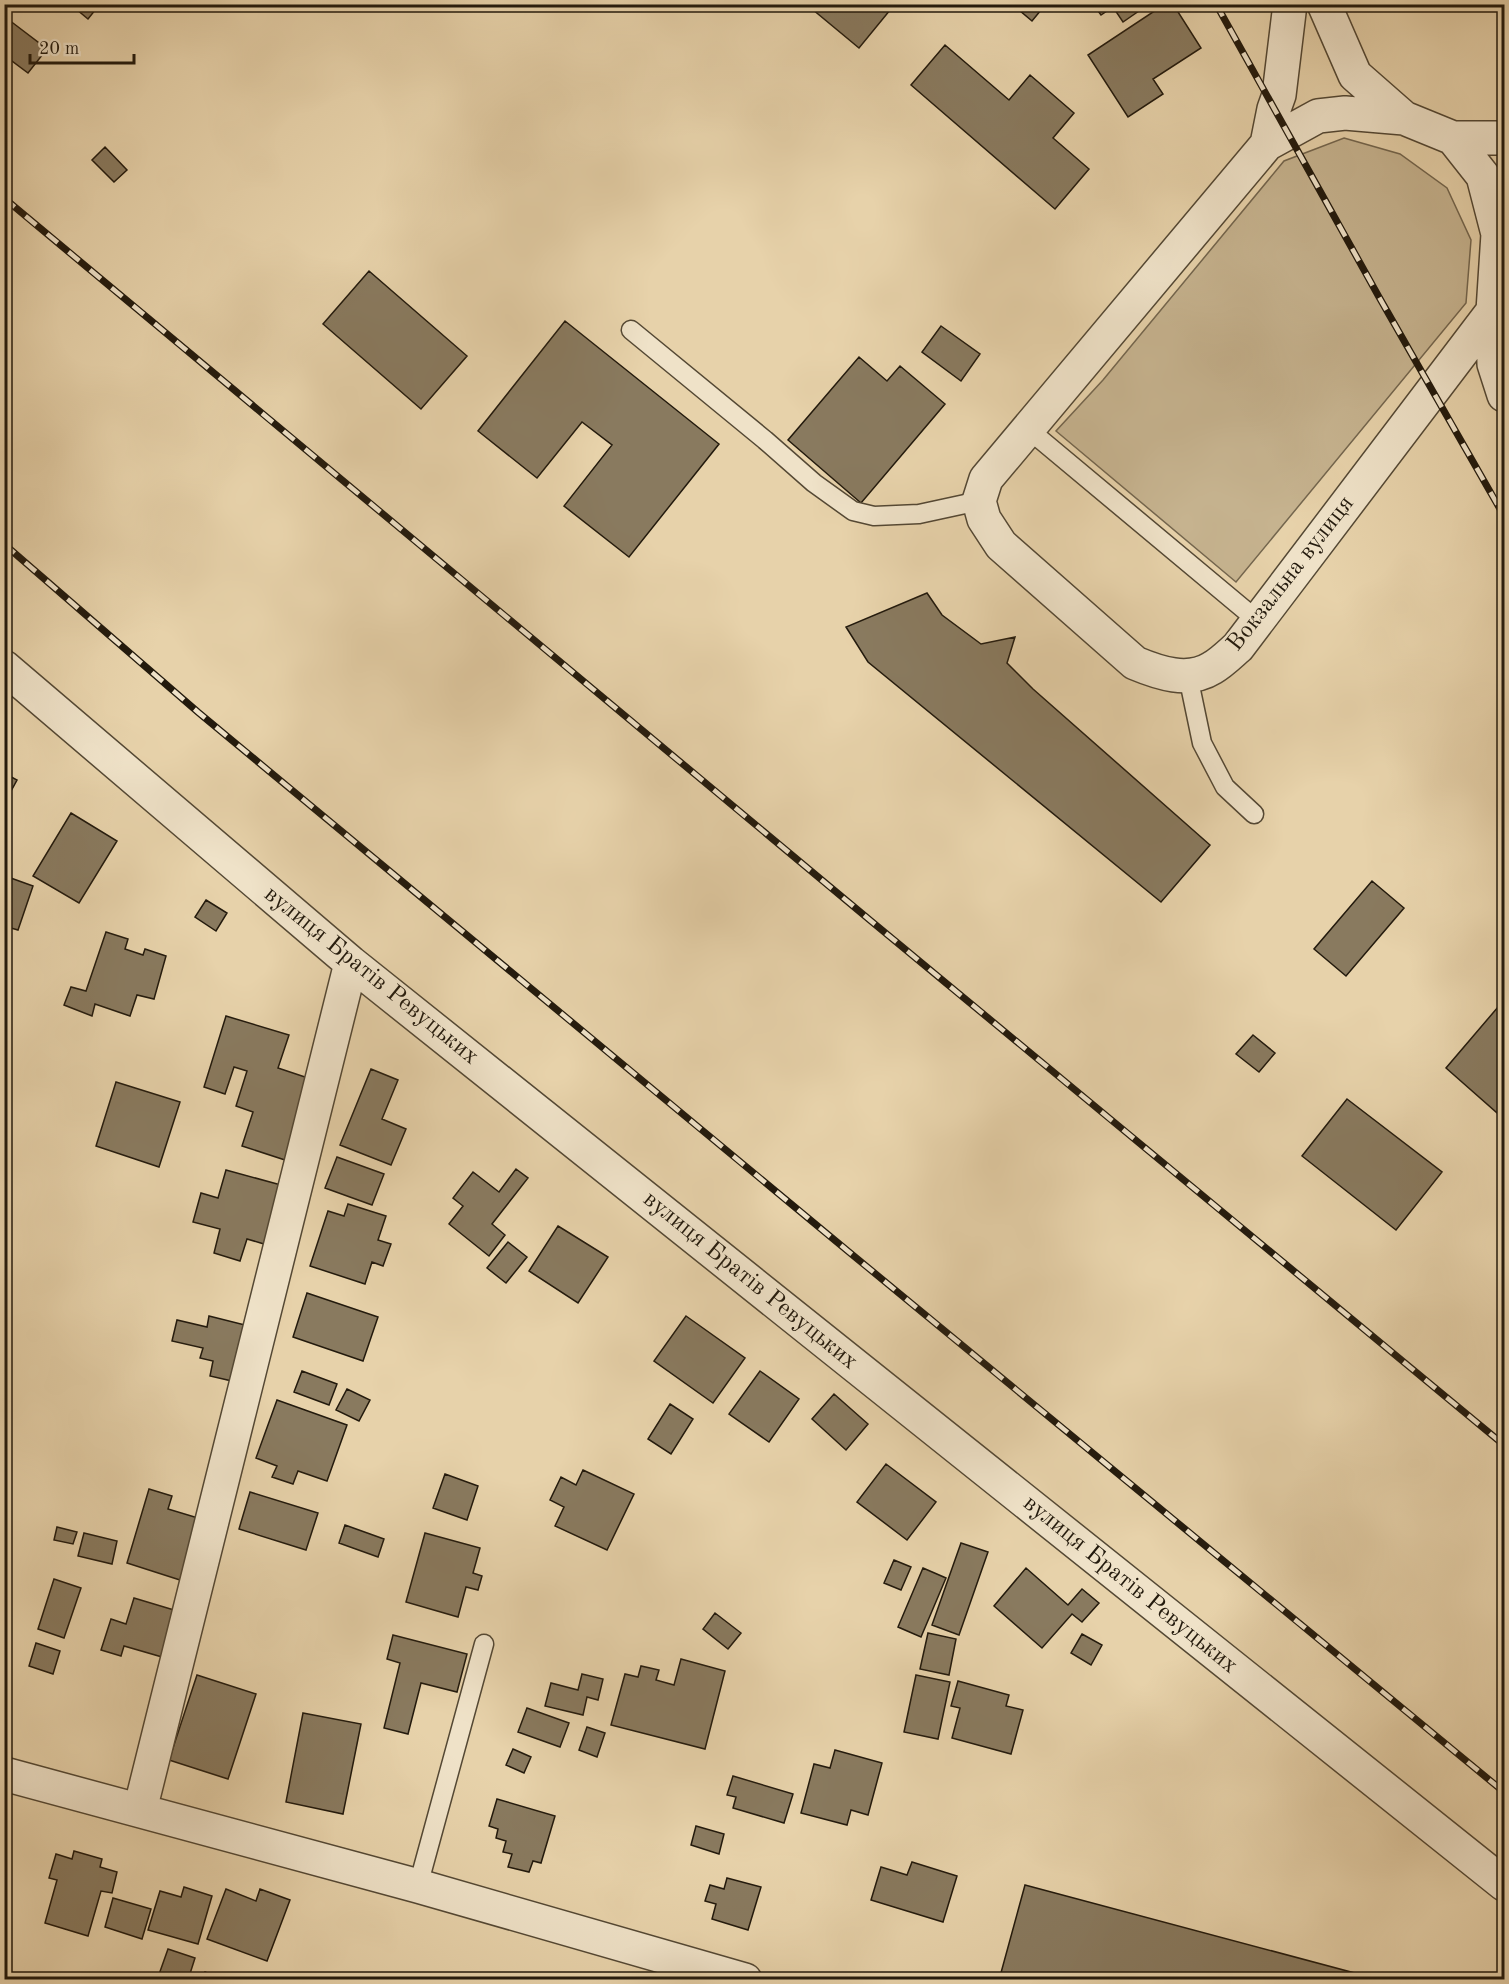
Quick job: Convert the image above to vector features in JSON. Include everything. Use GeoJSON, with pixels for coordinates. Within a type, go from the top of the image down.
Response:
{"type":"FeatureCollection","features":[{"type":"Feature","properties":{"kind":"street"},"geometry":{"type":"LineString","coordinates":[[1267,144],[1274,109],[1280,95],[1290,4]]}},
{"type":"Feature","properties":{"kind":"street"},"geometry":{"type":"LineString","coordinates":[[1324,4],[1355,75],[1404,118]]}},
{"type":"Feature","properties":{"kind":"street"},"geometry":{"type":"LineString","coordinates":[[979,501],[986,479],[1267,144],[1318,116],[1345,113],[1404,118],[1453,138],[1504,138]]}},
{"type":"Feature","properties":{"kind":"street"},"geometry":{"type":"LineString","coordinates":[[1453,138],[1483,176],[1498,234],[1499,302],[1494,364],[1504,395]]}},
{"type":"Feature","properties":{"kind":"street","name":"Вокзальна вулиця"},"geometry":{"type":"LineString","coordinates":[[979,501],[984,519],[1001,545],[1135,663],[1162,674],[1188,675],[1211,669],[1238,647],[1499,302]]}},
{"type":"Feature","properties":{"kind":"street","name":"вулиця Братів Ревуцьких"},"geometry":{"type":"LineString","coordinates":[[4,667],[351,963],[1504,1884]]}},
{"type":"Feature","properties":{"kind":"street"},"geometry":{"type":"LineString","coordinates":[[140,1810],[351,963]]}},
{"type":"Feature","properties":{"kind":"street"},"geometry":{"type":"LineString","coordinates":[[4,1774],[418,1886],[745,1980]]}},
{"type":"Feature","properties":{"kind":"lane"},"geometry":{"type":"LineString","coordinates":[[631,330],[814,483],[853,511],[874,516],[919,514],[979,501]]}},
{"type":"Feature","properties":{"kind":"lane"},"geometry":{"type":"LineString","coordinates":[[1028,429],[1258,621]]}},
{"type":"Feature","properties":{"kind":"lane"},"geometry":{"type":"LineString","coordinates":[[1188,675],[1202,743],[1225,787],[1254,814]]}},
{"type":"Feature","properties":{"kind":"lane"},"geometry":{"type":"LineString","coordinates":[[418,1886],[484,1644]]}},
{"type":"Feature","properties":{"kind":"shaded area"},"geometry":{"type":"Polygon","coordinates":[[[1344,138],[1400,154],[1447,188],[1471,240],[1466,303],[1236,582],[1056,431],[1103,380],[1284,161],[1344,138]]]}},
{"type":"Feature","properties":{"kind":"building"},"geometry":{"type":"Polygon","coordinates":[[[70,4],[100,4],[88,19],[70,4]]]}},
{"type":"Feature","properties":{"kind":"building"},"geometry":{"type":"Polygon","coordinates":[[[806,4],[895,4],[859,48],[806,4]]]}},
{"type":"Feature","properties":{"kind":"building"},"geometry":{"type":"Polygon","coordinates":[[[1012,4],[1046,4],[1032,21],[1012,4]]]}},
{"type":"Feature","properties":{"kind":"building"},"geometry":{"type":"Polygon","coordinates":[[[1093,4],[1149,4],[1123,22],[1113,7],[1101,15],[1093,4]]]}},
{"type":"Feature","properties":{"kind":"building"},"geometry":{"type":"Polygon","coordinates":[[[1165,4],[1173,4],[1201,48],[1153,79],[1163,94],[1128,117],[1088,55],[1165,4]]]}},
{"type":"Feature","properties":{"kind":"building"},"geometry":{"type":"Polygon","coordinates":[[[9,20],[47,49],[28,73],[4,55],[4,26],[9,20]]]}},
{"type":"Feature","properties":{"kind":"building"},"geometry":{"type":"Polygon","coordinates":[[[945,45],[1009,100],[1030,75],[1074,113],[1053,138],[1089,169],[1055,209],[911,85],[945,45]]]}},
{"type":"Feature","properties":{"kind":"building"},"geometry":{"type":"Polygon","coordinates":[[[105,147],[127,170],[114,182],[92,160],[105,147]]]}},
{"type":"Feature","properties":{"kind":"building"},"geometry":{"type":"Polygon","coordinates":[[[369,271],[467,356],[421,409],[323,324],[369,271]]]}},
{"type":"Feature","properties":{"kind":"building"},"geometry":{"type":"Polygon","coordinates":[[[565,321],[719,444],[629,557],[564,506],[612,445],[582,422],[537,478],[478,431],[565,321]]]}},
{"type":"Feature","properties":{"kind":"building"},"geometry":{"type":"Polygon","coordinates":[[[941,326],[980,354],[961,381],[922,352],[941,326]]]}},
{"type":"Feature","properties":{"kind":"building"},"geometry":{"type":"Polygon","coordinates":[[[859,357],[887,381],[900,366],[945,404],[861,503],[788,440],[859,357]]]}},
{"type":"Feature","properties":{"kind":"building"},"geometry":{"type":"Polygon","coordinates":[[[927,593],[942,615],[981,644],[1015,637],[1007,663],[1033,689],[1210,845],[1161,902],[868,662],[846,627],[927,593]]]}},
{"type":"Feature","properties":{"kind":"building"},"geometry":{"type":"Polygon","coordinates":[[[4,773],[17,780],[4,804],[4,773]]]}},
{"type":"Feature","properties":{"kind":"building"},"geometry":{"type":"Polygon","coordinates":[[[71,813],[117,841],[79,903],[33,876],[71,813]]]}},
{"type":"Feature","properties":{"kind":"building"},"geometry":{"type":"Polygon","coordinates":[[[8,877],[33,886],[18,930],[4,926],[4,889],[8,877]]]}},
{"type":"Feature","properties":{"kind":"building"},"geometry":{"type":"Polygon","coordinates":[[[1372,881],[1404,908],[1346,976],[1314,949],[1372,881]]]}},
{"type":"Feature","properties":{"kind":"building"},"geometry":{"type":"Polygon","coordinates":[[[206,900],[227,913],[216,931],[195,917],[206,900]]]}},
{"type":"Feature","properties":{"kind":"building"},"geometry":{"type":"Polygon","coordinates":[[[106,932],[128,939],[125,949],[143,955],[145,949],[166,956],[154,999],[137,995],[130,1016],[95,1004],[92,1016],[64,1005],[71,987],[86,991],[106,932]]]}},
{"type":"Feature","properties":{"kind":"building"},"geometry":{"type":"Polygon","coordinates":[[[1504,1000],[1504,1119],[1446,1068],[1504,1000]]]}},
{"type":"Feature","properties":{"kind":"building"},"geometry":{"type":"Polygon","coordinates":[[[226,1016],[289,1035],[278,1068],[311,1079],[285,1160],[242,1146],[253,1112],[236,1106],[247,1071],[234,1067],[225,1094],[204,1087],[226,1016]]]}},
{"type":"Feature","properties":{"kind":"building"},"geometry":{"type":"Polygon","coordinates":[[[1253,1035],[1275,1053],[1259,1072],[1236,1054],[1253,1035]]]}},
{"type":"Feature","properties":{"kind":"building"},"geometry":{"type":"Polygon","coordinates":[[[371,1069],[398,1080],[382,1119],[406,1129],[391,1165],[340,1145],[371,1069]]]}},
{"type":"Feature","properties":{"kind":"building"},"geometry":{"type":"Polygon","coordinates":[[[116,1082],[180,1102],[159,1167],[96,1146],[116,1082]]]}},
{"type":"Feature","properties":{"kind":"building"},"geometry":{"type":"Polygon","coordinates":[[[1347,1099],[1442,1172],[1396,1230],[1302,1156],[1347,1099]]]}},
{"type":"Feature","properties":{"kind":"building"},"geometry":{"type":"Polygon","coordinates":[[[337,1157],[384,1174],[372,1205],[325,1188],[337,1157]]]}},
{"type":"Feature","properties":{"kind":"building"},"geometry":{"type":"Polygon","coordinates":[[[516,1169],[528,1178],[492,1224],[505,1235],[489,1256],[449,1224],[463,1206],[453,1198],[473,1172],[499,1192],[516,1169]]]}},
{"type":"Feature","properties":{"kind":"building"},"geometry":{"type":"Polygon","coordinates":[[[226,1170],[281,1185],[264,1244],[247,1239],[240,1261],[214,1253],[220,1229],[193,1222],[201,1193],[218,1198],[226,1170]]]}},
{"type":"Feature","properties":{"kind":"building"},"geometry":{"type":"Polygon","coordinates":[[[348,1204],[386,1216],[378,1240],[391,1244],[383,1266],[372,1262],[365,1284],[310,1266],[328,1211],[344,1216],[348,1204]]]}},
{"type":"Feature","properties":{"kind":"building"},"geometry":{"type":"Polygon","coordinates":[[[558,1226],[608,1257],[578,1303],[529,1271],[558,1226]]]}},
{"type":"Feature","properties":{"kind":"building"},"geometry":{"type":"Polygon","coordinates":[[[508,1242],[527,1257],[506,1283],[487,1268],[508,1242]]]}},
{"type":"Feature","properties":{"kind":"building"},"geometry":{"type":"Polygon","coordinates":[[[307,1293],[378,1317],[363,1361],[293,1337],[307,1293]]]}},
{"type":"Feature","properties":{"kind":"building"},"geometry":{"type":"Polygon","coordinates":[[[209,1316],[245,1325],[232,1381],[210,1376],[213,1361],[200,1358],[203,1348],[172,1341],[177,1320],[207,1327],[209,1316]]]}},
{"type":"Feature","properties":{"kind":"building"},"geometry":{"type":"Polygon","coordinates":[[[686,1316],[745,1358],[713,1403],[654,1361],[686,1316]]]}},
{"type":"Feature","properties":{"kind":"building"},"geometry":{"type":"Polygon","coordinates":[[[302,1371],[337,1384],[329,1405],[294,1392],[302,1371]]]}},
{"type":"Feature","properties":{"kind":"building"},"geometry":{"type":"Polygon","coordinates":[[[760,1371],[799,1399],[769,1442],[729,1414],[760,1371]]]}},
{"type":"Feature","properties":{"kind":"building"},"geometry":{"type":"Polygon","coordinates":[[[347,1389],[370,1400],[359,1421],[336,1410],[347,1389]]]}},
{"type":"Feature","properties":{"kind":"building"},"geometry":{"type":"Polygon","coordinates":[[[834,1394],[868,1424],[846,1450],[812,1419],[834,1394]]]}},
{"type":"Feature","properties":{"kind":"building"},"geometry":{"type":"Polygon","coordinates":[[[277,1400],[347,1425],[327,1481],[298,1471],[293,1484],[272,1477],[277,1466],[256,1458],[277,1400]]]}},
{"type":"Feature","properties":{"kind":"building"},"geometry":{"type":"Polygon","coordinates":[[[670,1404],[693,1419],[671,1454],[648,1439],[670,1404]]]}},
{"type":"Feature","properties":{"kind":"building"},"geometry":{"type":"Polygon","coordinates":[[[886,1464],[936,1502],[907,1540],[857,1502],[886,1464]]]}},
{"type":"Feature","properties":{"kind":"building"},"geometry":{"type":"Polygon","coordinates":[[[583,1470],[634,1494],[607,1550],[555,1526],[564,1507],[550,1500],[561,1477],[576,1485],[583,1470]]]}},
{"type":"Feature","properties":{"kind":"building"},"geometry":{"type":"Polygon","coordinates":[[[445,1474],[478,1486],[467,1520],[433,1508],[445,1474]]]}},
{"type":"Feature","properties":{"kind":"building"},"geometry":{"type":"Polygon","coordinates":[[[149,1489],[172,1496],[168,1509],[198,1518],[180,1580],[127,1563],[149,1489]]]}},
{"type":"Feature","properties":{"kind":"building"},"geometry":{"type":"Polygon","coordinates":[[[250,1492],[318,1513],[306,1550],[239,1529],[250,1492]]]}},
{"type":"Feature","properties":{"kind":"building"},"geometry":{"type":"Polygon","coordinates":[[[345,1525],[384,1539],[378,1557],[339,1543],[345,1525]]]}},
{"type":"Feature","properties":{"kind":"building"},"geometry":{"type":"Polygon","coordinates":[[[57,1527],[77,1532],[73,1544],[54,1540],[57,1527]]]}},
{"type":"Feature","properties":{"kind":"building"},"geometry":{"type":"Polygon","coordinates":[[[84,1533],[117,1541],[112,1564],[78,1556],[84,1533]]]}},
{"type":"Feature","properties":{"kind":"building"},"geometry":{"type":"Polygon","coordinates":[[[425,1533],[480,1548],[473,1573],[482,1576],[478,1590],[466,1587],[458,1617],[406,1602],[425,1533]]]}},
{"type":"Feature","properties":{"kind":"building"},"geometry":{"type":"Polygon","coordinates":[[[961,1543],[988,1552],[959,1635],[932,1625],[961,1543]]]}},
{"type":"Feature","properties":{"kind":"building"},"geometry":{"type":"Polygon","coordinates":[[[894,1560],[911,1567],[901,1590],[884,1583],[894,1560]]]}},
{"type":"Feature","properties":{"kind":"building"},"geometry":{"type":"Polygon","coordinates":[[[923,1568],[946,1578],[921,1637],[898,1627],[923,1568]]]}},
{"type":"Feature","properties":{"kind":"building"},"geometry":{"type":"Polygon","coordinates":[[[1026,1568],[1068,1605],[1082,1589],[1099,1603],[1082,1622],[1072,1614],[1042,1648],[994,1606],[1026,1568]]]}},
{"type":"Feature","properties":{"kind":"building"},"geometry":{"type":"Polygon","coordinates":[[[54,1579],[81,1588],[64,1638],[38,1629],[54,1579]]]}},
{"type":"Feature","properties":{"kind":"building"},"geometry":{"type":"Polygon","coordinates":[[[134,1598],[184,1613],[169,1659],[124,1646],[121,1656],[101,1650],[111,1619],[126,1624],[134,1598]]]}},
{"type":"Feature","properties":{"kind":"building"},"geometry":{"type":"Polygon","coordinates":[[[715,1613],[741,1633],[728,1649],[703,1629],[715,1613]]]}},
{"type":"Feature","properties":{"kind":"building"},"geometry":{"type":"Polygon","coordinates":[[[928,1633],[956,1639],[949,1675],[920,1669],[928,1633]]]}},
{"type":"Feature","properties":{"kind":"building"},"geometry":{"type":"Polygon","coordinates":[[[1082,1634],[1102,1645],[1091,1665],[1071,1653],[1082,1634]]]}},
{"type":"Feature","properties":{"kind":"building"},"geometry":{"type":"Polygon","coordinates":[[[393,1635],[467,1654],[457,1692],[421,1683],[408,1734],[384,1728],[400,1663],[387,1659],[393,1635]]]}},
{"type":"Feature","properties":{"kind":"building"},"geometry":{"type":"Polygon","coordinates":[[[36,1643],[60,1651],[53,1674],[29,1666],[36,1643]]]}},
{"type":"Feature","properties":{"kind":"building"},"geometry":{"type":"Polygon","coordinates":[[[681,1659],[725,1671],[705,1749],[611,1725],[625,1674],[638,1677],[641,1666],[659,1670],[656,1680],[674,1685],[681,1659]]]}},
{"type":"Feature","properties":{"kind":"building"},"geometry":{"type":"Polygon","coordinates":[[[582,1674],[603,1679],[598,1700],[587,1697],[583,1715],[545,1706],[551,1683],[578,1690],[582,1674]]]}},
{"type":"Feature","properties":{"kind":"building"},"geometry":{"type":"Polygon","coordinates":[[[197,1675],[256,1694],[228,1779],[169,1760],[197,1675]]]}},
{"type":"Feature","properties":{"kind":"building"},"geometry":{"type":"Polygon","coordinates":[[[916,1675],[950,1682],[938,1739],[904,1732],[916,1675]]]}},
{"type":"Feature","properties":{"kind":"building"},"geometry":{"type":"Polygon","coordinates":[[[958,1681],[1009,1695],[1006,1706],[1023,1710],[1011,1754],[952,1738],[960,1708],[951,1706],[958,1681]]]}},
{"type":"Feature","properties":{"kind":"building"},"geometry":{"type":"Polygon","coordinates":[[[527,1708],[569,1723],[560,1747],[518,1732],[527,1708]]]}},
{"type":"Feature","properties":{"kind":"building"},"geometry":{"type":"Polygon","coordinates":[[[303,1713],[361,1724],[343,1814],[286,1802],[303,1713]]]}},
{"type":"Feature","properties":{"kind":"building"},"geometry":{"type":"Polygon","coordinates":[[[587,1727],[605,1733],[597,1757],[579,1750],[587,1727]]]}},
{"type":"Feature","properties":{"kind":"building"},"geometry":{"type":"Polygon","coordinates":[[[513,1749],[531,1757],[524,1773],[506,1765],[513,1749]]]}},
{"type":"Feature","properties":{"kind":"building"},"geometry":{"type":"Polygon","coordinates":[[[835,1750],[882,1763],[868,1815],[851,1810],[847,1825],[801,1813],[814,1764],[830,1768],[835,1750]]]}},
{"type":"Feature","properties":{"kind":"building"},"geometry":{"type":"Polygon","coordinates":[[[733,1776],[793,1794],[784,1823],[733,1808],[736,1797],[727,1795],[733,1776]]]}},
{"type":"Feature","properties":{"kind":"building"},"geometry":{"type":"Polygon","coordinates":[[[497,1799],[555,1816],[541,1863],[533,1861],[529,1872],[508,1867],[512,1854],[503,1852],[506,1841],[496,1838],[498,1829],[489,1826],[497,1799]]]}},
{"type":"Feature","properties":{"kind":"building"},"geometry":{"type":"Polygon","coordinates":[[[696,1826],[724,1834],[719,1854],[691,1845],[696,1826]]]}},
{"type":"Feature","properties":{"kind":"building"},"geometry":{"type":"Polygon","coordinates":[[[74,1851],[102,1859],[100,1867],[117,1872],[112,1893],[101,1891],[88,1936],[45,1923],[57,1880],[49,1878],[56,1854],[72,1859],[74,1851]]]}},
{"type":"Feature","properties":{"kind":"building"},"geometry":{"type":"Polygon","coordinates":[[[912,1862],[957,1876],[943,1922],[871,1900],[881,1867],[907,1875],[912,1862]]]}},
{"type":"Feature","properties":{"kind":"building"},"geometry":{"type":"Polygon","coordinates":[[[727,1878],[761,1887],[748,1930],[712,1919],[716,1904],[705,1901],[710,1885],[724,1889],[727,1878]]]}},
{"type":"Feature","properties":{"kind":"building"},"geometry":{"type":"Polygon","coordinates":[[[1025,1885],[1381,1980],[999,1980],[1025,1885]]]}},
{"type":"Feature","properties":{"kind":"building"},"geometry":{"type":"Polygon","coordinates":[[[184,1887],[212,1896],[198,1944],[148,1930],[160,1891],[181,1897],[184,1887]]]}},
{"type":"Feature","properties":{"kind":"building"},"geometry":{"type":"Polygon","coordinates":[[[226,1889],[256,1901],[260,1889],[290,1900],[267,1961],[207,1939],[226,1889]]]}},
{"type":"Feature","properties":{"kind":"building"},"geometry":{"type":"Polygon","coordinates":[[[113,1898],[151,1909],[142,1939],[105,1927],[113,1898]]]}},
{"type":"Feature","properties":{"kind":"building"},"geometry":{"type":"Polygon","coordinates":[[[168,1949],[195,1958],[188,1980],[157,1980],[168,1949]]]}},
{"type":"Feature","properties":{"kind":"building"},"geometry":{"type":"Polygon","coordinates":[[[205,1972],[224,1980],[203,1980],[205,1972]]]}},
{"type":"Feature","properties":{"kind":"railway"},"geometry":{"type":"LineString","coordinates":[[1216,4],[1504,516]]}},
{"type":"Feature","properties":{"kind":"railway"},"geometry":{"type":"LineString","coordinates":[[4,198],[1504,1445]]}},
{"type":"Feature","properties":{"kind":"railway"},"geometry":{"type":"LineString","coordinates":[[4,544],[199,713],[1504,1792]]}}]}
